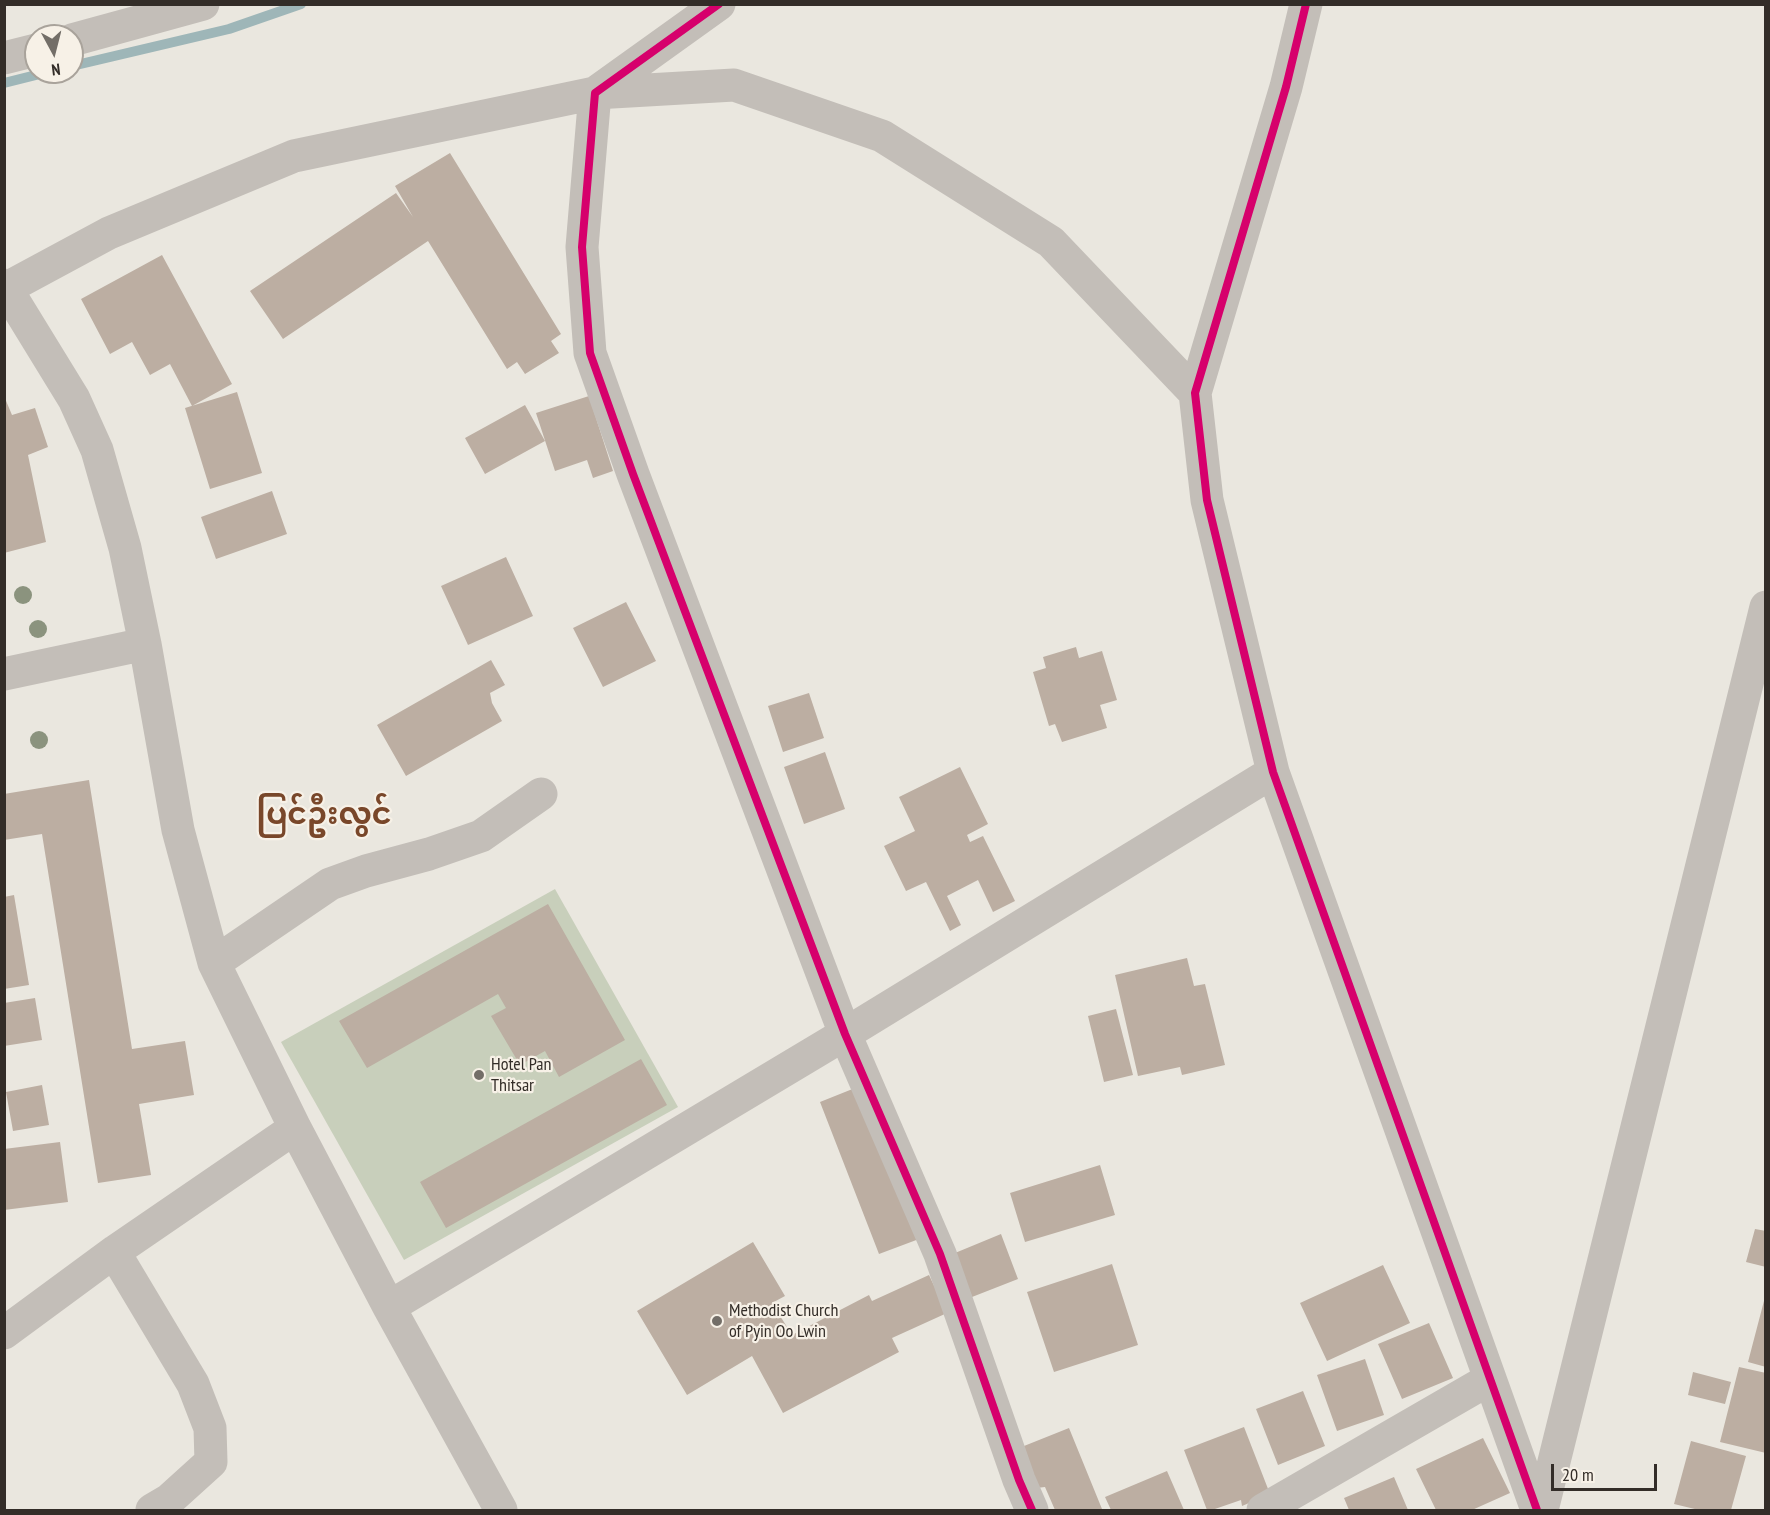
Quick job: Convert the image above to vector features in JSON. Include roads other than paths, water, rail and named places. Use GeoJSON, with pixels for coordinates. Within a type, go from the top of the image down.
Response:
{"type":"FeatureCollection","features":[{"type":"Feature","properties":{"kind":"street"},"geometry":{"type":"LineString","coordinates":[[84,37],[203,4]]}},
{"type":"Feature","properties":{"kind":"street"},"geometry":{"type":"LineString","coordinates":[[719,4],[595,93],[582,247],[590,353],[633,474],[844,1034],[940,1254],[1019,1480],[1032,1510]]}},
{"type":"Feature","properties":{"kind":"street"},"geometry":{"type":"LineString","coordinates":[[1306,4],[1286,87],[1195,393],[1207,500],[1273,772],[1539,1510]]}},
{"type":"Feature","properties":{"kind":"street"},"geometry":{"type":"LineString","coordinates":[[4,58],[24,53]]}},
{"type":"Feature","properties":{"kind":"street"},"geometry":{"type":"LineString","coordinates":[[501,1510],[295,1128],[214,963],[178,830],[145,644],[125,548],[98,450],[74,399],[6,286],[109,232],[294,156],[595,93],[734,85],[882,136],[1051,242],[1195,393]]}},
{"type":"Feature","properties":{"kind":"street"},"geometry":{"type":"LineString","coordinates":[[1539,1510],[1766,607]]}},
{"type":"Feature","properties":{"kind":"street"},"geometry":{"type":"LineString","coordinates":[[4,674],[145,644]]}},
{"type":"Feature","properties":{"kind":"street"},"geometry":{"type":"LineString","coordinates":[[390,1307],[1273,772]]}},
{"type":"Feature","properties":{"kind":"street"},"geometry":{"type":"LineString","coordinates":[[214,963],[330,884],[481,836],[541,794]]}},
{"type":"Feature","properties":{"kind":"street"},"geometry":{"type":"LineString","coordinates":[[4,1333],[114,1252],[295,1128]]}},
{"type":"Feature","properties":{"kind":"street"},"geometry":{"type":"LineString","coordinates":[[114,1252],[194,1384],[210,1428],[211,1461],[169,1500],[152,1510]]}},
{"type":"Feature","properties":{"kind":"street"},"geometry":{"type":"LineString","coordinates":[[1263,1510],[1490,1379]]}},
{"type":"Feature","properties":{"kind":"waterway"},"geometry":{"type":"LineString","coordinates":[[84,63],[229,29],[301,4]]}},
{"type":"Feature","properties":{"kind":"waterway"},"geometry":{"type":"LineString","coordinates":[[4,83],[24,78]]}},
{"type":"Feature","properties":{"kind":"place","name":"Hotel Pan Thitsar"},"geometry":{"type":"Point","coordinates":[479,1075]}},
{"type":"Feature","properties":{"kind":"place","name":"Methodist Church of Pyin Oo Lwin"},"geometry":{"type":"Point","coordinates":[717,1321]}},
{"type":"Feature","properties":{"kind":"district","name":"ပြင်ဦးလွင်"},"geometry":{"type":"Point","coordinates":[324,815]}}]}
